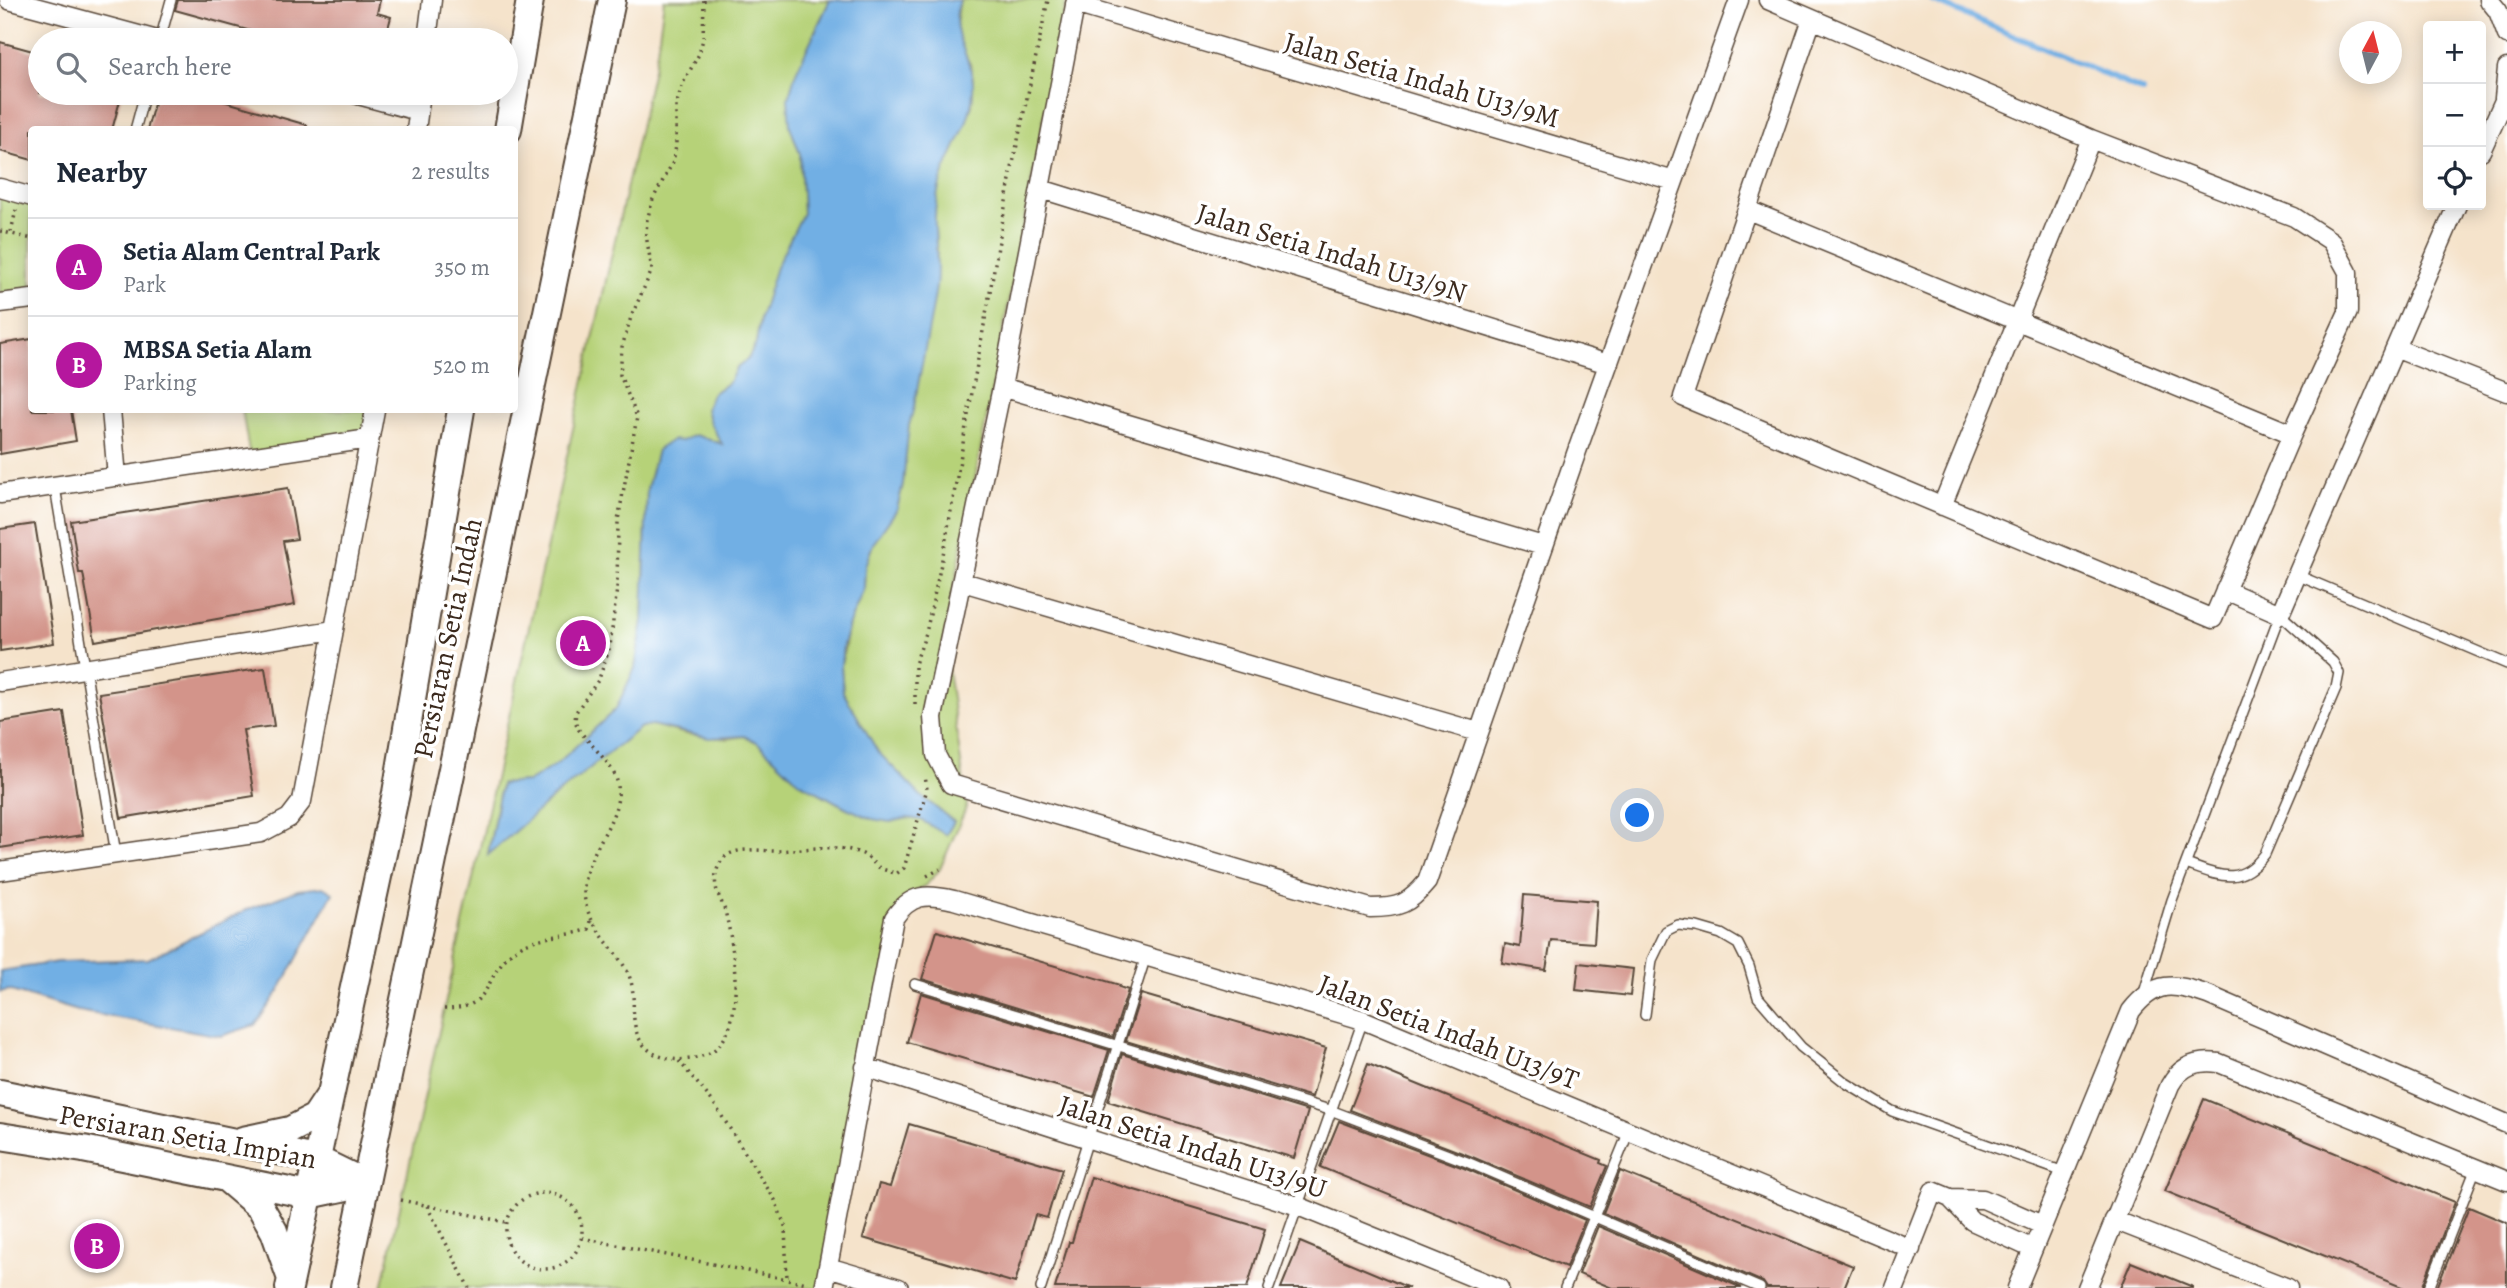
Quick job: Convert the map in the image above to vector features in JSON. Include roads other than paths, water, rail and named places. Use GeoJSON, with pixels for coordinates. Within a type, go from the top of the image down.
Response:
{"type":"FeatureCollection","features":[{"type":"Feature","properties":{"kind":"street"},"geometry":{"type":"LineString","coordinates":[[9,0],[113,28]]}},
{"type":"Feature","properties":{"kind":"street"},"geometry":{"type":"LineString","coordinates":[[428,28],[432,0]]}},
{"type":"Feature","properties":{"kind":"street"},"geometry":{"type":"LineString","coordinates":[[518,71],[530,0]]}},
{"type":"Feature","properties":{"kind":"street","name":"Persiaran Setia Indah"},"geometry":{"type":"LineString","coordinates":[[344,1288],[612,0]]}},
{"type":"Feature","properties":{"kind":"street"},"geometry":{"type":"LineString","coordinates":[[1076,2],[963,582],[933,717],[936,755],[951,784],[1370,908],[1392,908],[1414,899],[1427,882],[1543,546],[1739,0]]}},
{"type":"Feature","properties":{"kind":"street"},"geometry":{"type":"LineString","coordinates":[[1768,0],[2091,139],[2294,217],[2330,241],[2347,272],[2348,312],[2292,434],[2213,619],[1683,397],[1812,19]]}},
{"type":"Feature","properties":{"kind":"street"},"geometry":{"type":"LineString","coordinates":[[2489,0],[2498,11],[2507,35]]}},
{"type":"Feature","properties":{"kind":"street","name":"Jalan Setia Indah U13/9M"},"geometry":{"type":"LineString","coordinates":[[1076,2],[1674,181]]}},
{"type":"Feature","properties":{"kind":"street"},"geometry":{"type":"LineString","coordinates":[[2483,147],[2506,96],[2507,68]]}},
{"type":"Feature","properties":{"kind":"street"},"geometry":{"type":"LineString","coordinates":[[396,105],[418,111]]}},
{"type":"Feature","properties":{"kind":"street"},"geometry":{"type":"LineString","coordinates":[[416,126],[419,105]]}},
{"type":"Feature","properties":{"kind":"street"},"geometry":{"type":"LineString","coordinates":[[509,126],[512,105]]}},
{"type":"Feature","properties":{"kind":"street"},"geometry":{"type":"LineString","coordinates":[[1942,506],[2091,139]]}},
{"type":"Feature","properties":{"kind":"street"},"geometry":{"type":"LineString","coordinates":[[0,188],[28,196]]}},
{"type":"Feature","properties":{"kind":"street","name":"Jalan Setia Indah U13/9N"},"geometry":{"type":"LineString","coordinates":[[1041,189],[1608,364]]}},
{"type":"Feature","properties":{"kind":"street"},"geometry":{"type":"LineString","coordinates":[[1748,210],[2292,434]]}},
{"type":"Feature","properties":{"kind":"street"},"geometry":{"type":"LineString","coordinates":[[2225,590],[2280,614],[2456,210]]}},
{"type":"Feature","properties":{"kind":"street"},"geometry":{"type":"LineString","coordinates":[[0,303],[28,300]]}},
{"type":"Feature","properties":{"kind":"street"},"geometry":{"type":"LineString","coordinates":[[2395,348],[2507,392]]}},
{"type":"Feature","properties":{"kind":"street"},"geometry":{"type":"LineString","coordinates":[[1002,387],[1543,546]]}},
{"type":"Feature","properties":{"kind":"street"},"geometry":{"type":"LineString","coordinates":[[111,413],[117,477]]}},
{"type":"Feature","properties":{"kind":"street"},"geometry":{"type":"LineString","coordinates":[[0,871],[261,833],[289,818],[302,801],[374,413]]}},
{"type":"Feature","properties":{"kind":"street","name":"Persiaran Setia Indah"},"geometry":{"type":"LineString","coordinates":[[290,1284],[396,793],[460,413]]}},
{"type":"Feature","properties":{"kind":"street"},"geometry":{"type":"LineString","coordinates":[[0,494],[369,439]]}},
{"type":"Feature","properties":{"kind":"street"},"geometry":{"type":"LineString","coordinates":[[963,582],[1478,732]]}},
{"type":"Feature","properties":{"kind":"street"},"geometry":{"type":"LineString","coordinates":[[0,682],[334,631]]}},
{"type":"Feature","properties":{"kind":"street","name":"Jalan Setia Indah U13/9T"},"geometry":{"type":"LineString","coordinates":[[824,1287],[894,918],[903,905],[915,898],[933,895],[1363,1020],[1911,1249]]}},
{"type":"Feature","properties":{"kind":"street"},"geometry":{"type":"LineString","coordinates":[[2017,1288],[2131,1011],[2143,996],[2162,986],[2196,991],[2507,1124]]}},
{"type":"Feature","properties":{"kind":"street"},"geometry":{"type":"LineString","coordinates":[[2087,1288],[2170,1085],[2176,1074],[2191,1065],[2206,1061],[2219,1063],[2507,1181]]}},
{"type":"Feature","properties":{"kind":"street","name":"Jalan Setia Indah U13/9U"},"geometry":{"type":"LineString","coordinates":[[865,1068],[1298,1206],[1499,1288]]}},
{"type":"Feature","properties":{"kind":"street","name":"Persiaran Setia Impian"},"geometry":{"type":"LineString","coordinates":[[0,1093],[316,1159],[365,1183]]}},
{"type":"Feature","properties":{"kind":"street"},"geometry":{"type":"LineString","coordinates":[[231,1142],[290,1130],[315,1117],[330,1093]]}},
{"type":"Feature","properties":{"kind":"street","name":"Persiaran Setia Impian"},"geometry":{"type":"LineString","coordinates":[[0,1136],[83,1149],[309,1195],[365,1183]]}},
{"type":"Feature","properties":{"kind":"street"},"geometry":{"type":"LineString","coordinates":[[225,1178],[261,1208],[274,1231],[290,1284]]}},
{"type":"Feature","properties":{"kind":"street"},"geometry":{"type":"LineString","coordinates":[[1895,1288],[1933,1191],[1950,1198],[1983,1199],[2042,1225]]}},
{"type":"Feature","properties":{"kind":"street"},"geometry":{"type":"LineString","coordinates":[[1950,1198],[1972,1221],[2033,1249]]}},
{"type":"Feature","properties":{"kind":"street"},"geometry":{"type":"LineString","coordinates":[[2114,1220],[2288,1288]]}},
{"type":"Feature","properties":{"kind":"street"},"geometry":{"type":"LineString","coordinates":[[828,1267],[899,1288]]}},
{"type":"Feature","properties":{"kind":"lane"},"geometry":{"type":"LineString","coordinates":[[162,28],[171,0]]}},
{"type":"Feature","properties":{"kind":"lane"},"geometry":{"type":"LineString","coordinates":[[136,126],[142,105]]}},
{"type":"Feature","properties":{"kind":"lane"},"geometry":{"type":"LineString","coordinates":[[55,486],[116,854]]}},
{"type":"Feature","properties":{"kind":"lane"},"geometry":{"type":"LineString","coordinates":[[2297,575],[2507,664]]}},
{"type":"Feature","properties":{"kind":"lane"},"geometry":{"type":"LineString","coordinates":[[2143,996],[2172,900],[2280,614],[2333,662],[2339,673],[2336,688],[2266,854],[2254,869],[2240,875],[2223,877],[2186,864]]}},
{"type":"Feature","properties":{"kind":"lane"},"geometry":{"type":"LineString","coordinates":[[1645,1015],[1652,960],[1666,930],[1678,925],[1721,934],[1738,944],[1749,966],[1758,997],[1801,1047],[1846,1083],[1892,1111],[2064,1172]]}},
{"type":"Feature","properties":{"kind":"lane"},"geometry":{"type":"LineString","coordinates":[[1041,1288],[1146,956]]}},
{"type":"Feature","properties":{"kind":"lane"},"geometry":{"type":"LineString","coordinates":[[915,984],[1333,1111],[1467,1162],[1760,1288]]}},
{"type":"Feature","properties":{"kind":"lane"},"geometry":{"type":"LineString","coordinates":[[1269,1288],[1363,1020]]}},
{"type":"Feature","properties":{"kind":"lane"},"geometry":{"type":"LineString","coordinates":[[1565,1288],[1630,1130]]}},
{"type":"Feature","properties":{"kind":"lane"},"geometry":{"type":"LineString","coordinates":[[2429,1288],[2476,1168]]}},
{"type":"Feature","properties":{"kind":"water"},"geometry":{"type":"Polygon","coordinates":[[[830,0],[960,0],[957,25],[973,79],[971,106],[940,183],[935,208],[936,287],[909,425],[903,484],[897,509],[873,544],[865,566],[864,588],[849,624],[841,666],[843,692],[878,752],[920,795],[954,822],[946,835],[921,820],[908,818],[890,822],[872,819],[799,782],[757,742],[744,736],[709,738],[652,725],[641,727],[550,800],[488,855],[501,784],[528,782],[558,763],[616,709],[635,668],[643,621],[647,489],[657,450],[672,440],[681,441],[695,435],[722,444],[710,423],[706,409],[712,394],[729,382],[736,369],[748,359],[756,344],[760,319],[776,267],[803,213],[800,154],[790,126],[788,99],[796,72],[830,0]]]}},
{"type":"Feature","properties":{"kind":"water"},"geometry":{"type":"Polygon","coordinates":[[[323,887],[333,893],[279,991],[255,1025],[221,1036],[78,1011],[8,990],[0,992],[0,971],[57,962],[148,959],[246,910],[298,890],[323,887]]]}},
{"type":"Feature","properties":{"kind":"waterway"},"geometry":{"type":"LineString","coordinates":[[1931,0],[2143,91]]}},
{"type":"Feature","properties":{"kind":"place","name":"Setia Alam Central Park"},"geometry":{"type":"Point","coordinates":[583,643]}},
{"type":"Feature","properties":{"kind":"place","name":"MBSA Setia Alam"},"geometry":{"type":"Point","coordinates":[97,1246]}}]}
